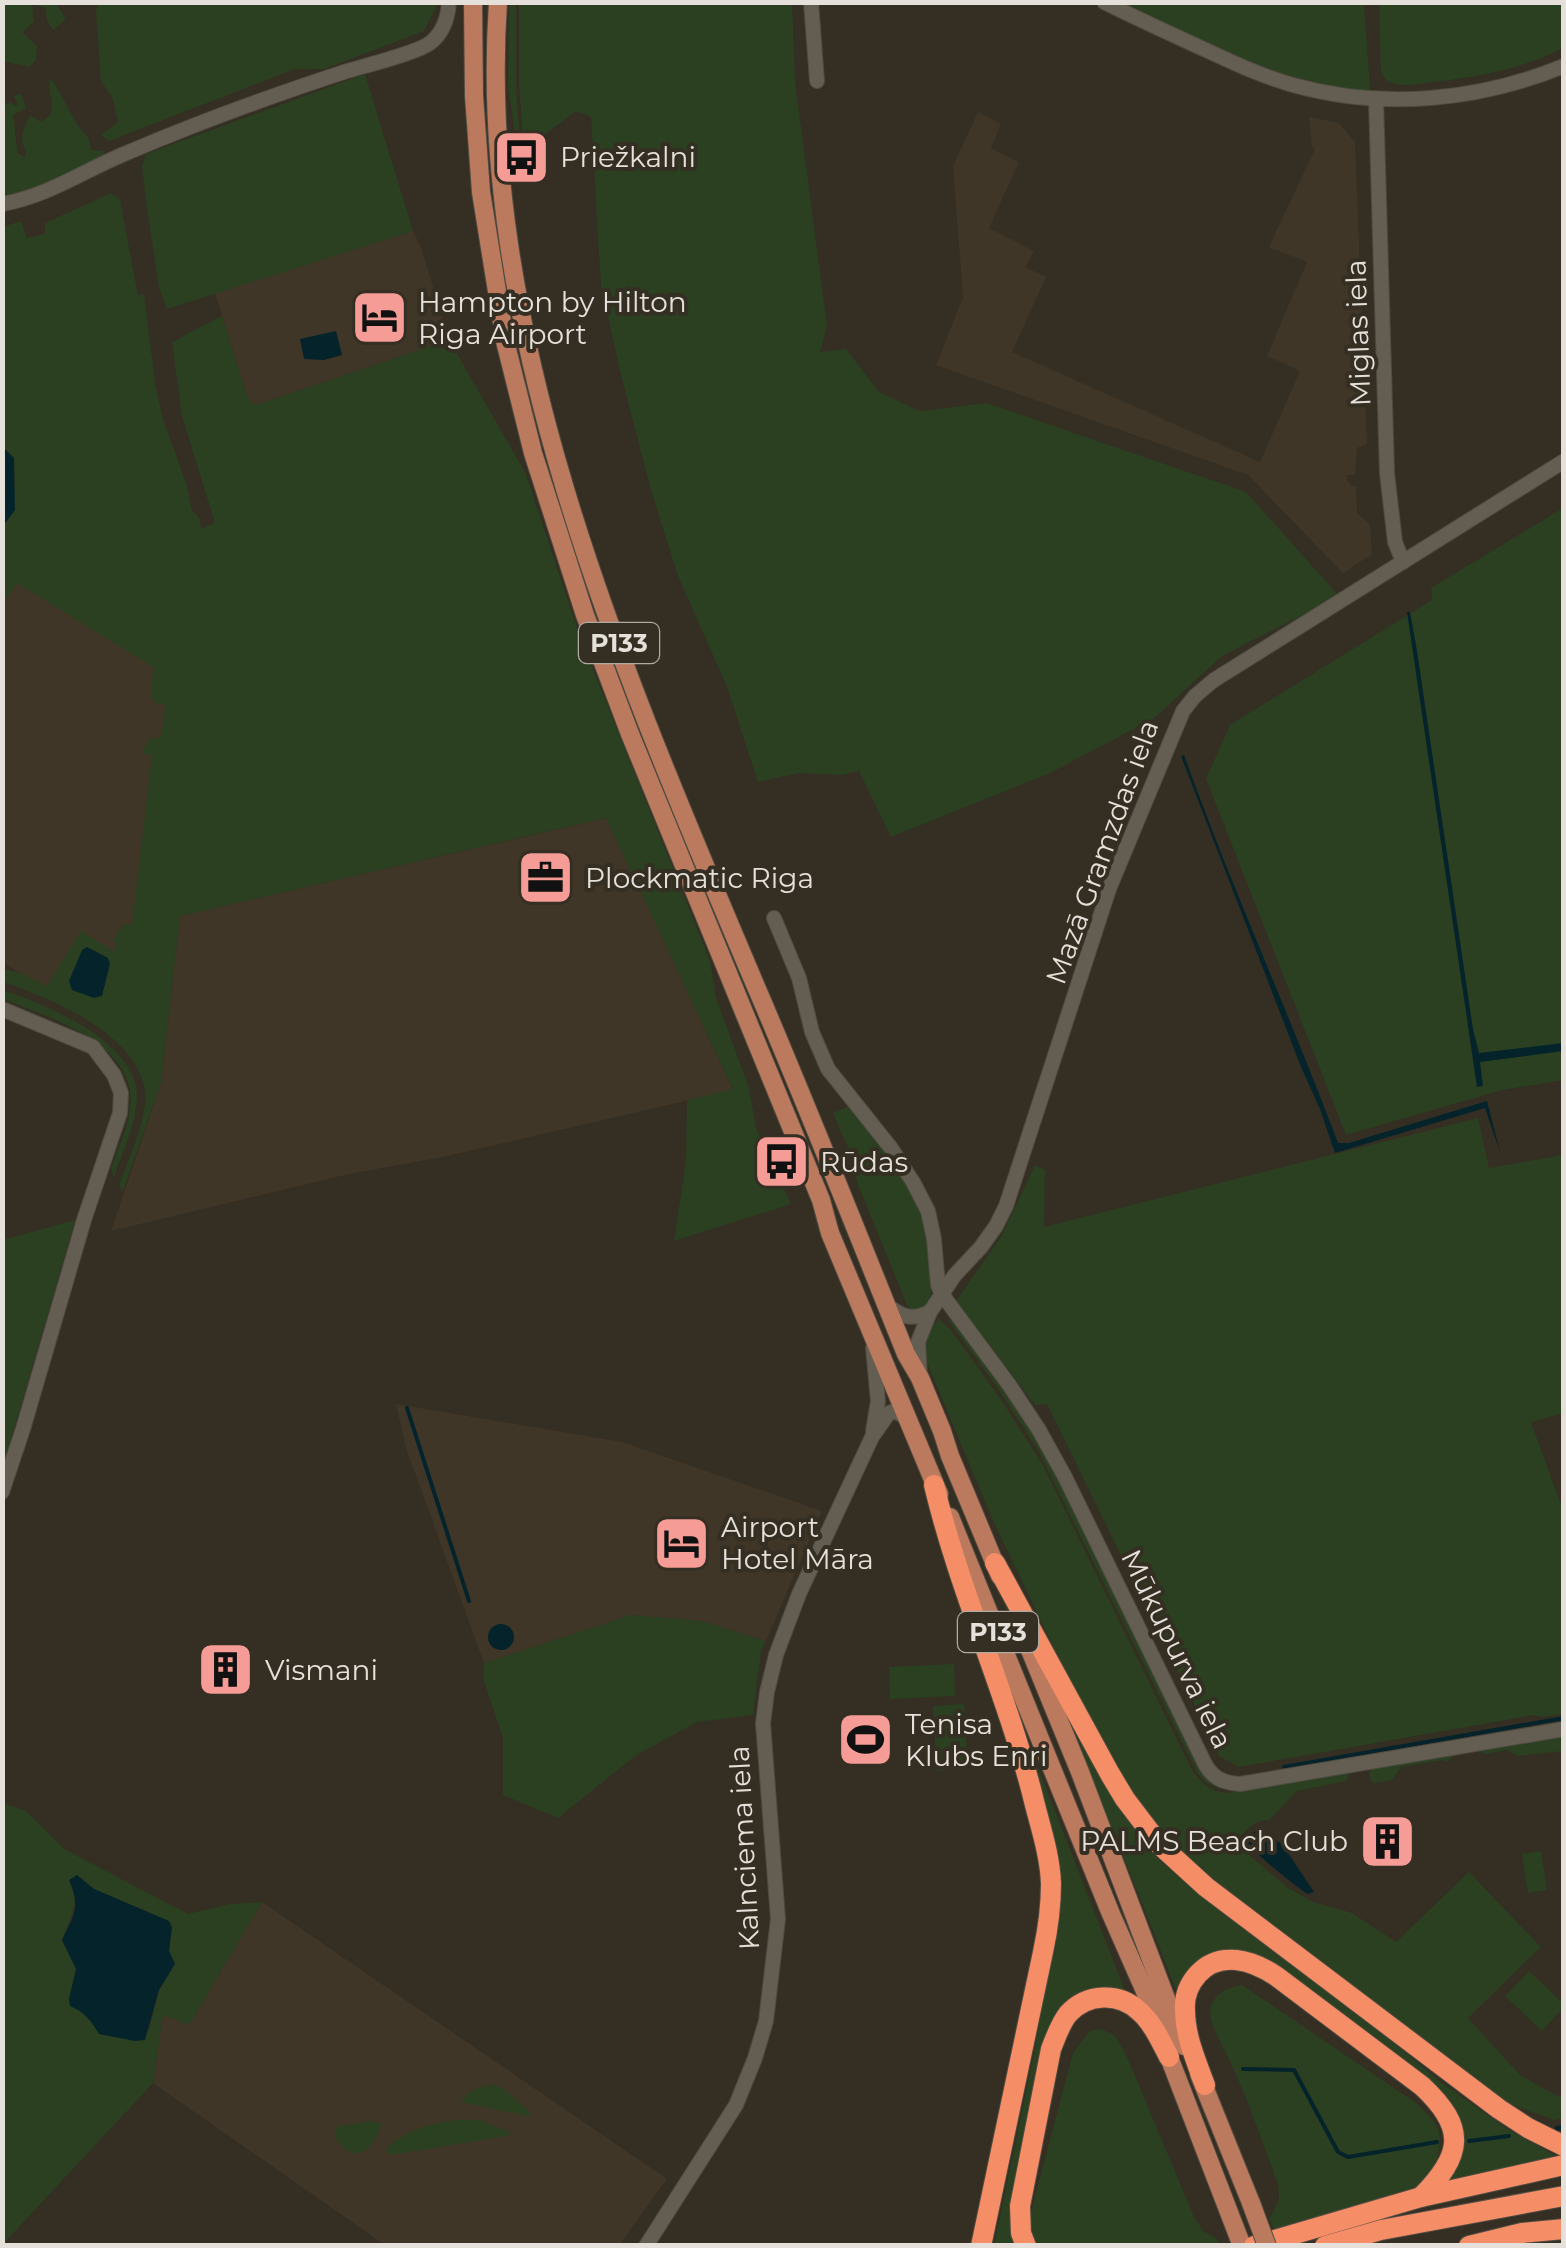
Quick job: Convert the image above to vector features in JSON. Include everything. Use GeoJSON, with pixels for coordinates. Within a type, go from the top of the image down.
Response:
{"type":"FeatureCollection","features":[{"type":"Feature","properties":{"kind":"highway"},"geometry":{"type":"LineString","coordinates":[[934,1485],[944,1526],[1024,1764],[1051,1882],[1049,1921],[981,2246]]}},
{"type":"Feature","properties":{"kind":"highway"},"geometry":{"type":"LineString","coordinates":[[994,1563],[1110,1774],[1143,1824],[1170,1855],[1206,1887],[1499,2109],[1564,2146]]}},
{"type":"Feature","properties":{"kind":"highway"},"geometry":{"type":"LineString","coordinates":[[1205,2085],[1187,2034],[1184,2004],[1188,1990],[1209,1964],[1232,1960],[1259,1966],[1408,2075],[1440,2103],[1456,2140],[1439,2179],[1421,2197]]}},
{"type":"Feature","properties":{"kind":"highway"},"geometry":{"type":"LineString","coordinates":[[1026,2246],[1020,2206],[1051,2049],[1069,2014],[1088,2000],[1121,2000],[1147,2018],[1169,2057]]}},
{"type":"Feature","properties":{"kind":"highway"},"geometry":{"type":"LineString","coordinates":[[1254,2246],[1421,2197],[1564,2165]]}},
{"type":"Feature","properties":{"kind":"highway"},"geometry":{"type":"LineString","coordinates":[[1325,2246],[1381,2230],[1564,2196]]}},
{"type":"Feature","properties":{"kind":"highway"},"geometry":{"type":"LineString","coordinates":[[1469,2246],[1564,2228]]}},
{"type":"Feature","properties":{"kind":"main road","name":"P133"},"geometry":{"type":"LineString","coordinates":[[473,2],[481,192],[504,341],[533,453],[585,615],[800,1148],[830,1233],[1158,2021],[1242,2246]]}},
{"type":"Feature","properties":{"kind":"main road","name":"P133"},"geometry":{"type":"LineString","coordinates":[[498,2],[495,89],[506,225],[517,292],[557,459],[604,605],[715,892],[906,1354],[920,1378],[1080,1772],[1177,2029],[1205,2085],[1268,2246]]}},
{"type":"Feature","properties":{"kind":"street"},"geometry":{"type":"LineString","coordinates":[[2,204],[64,184],[128,152],[226,114],[428,45],[445,24],[449,2]]}},
{"type":"Feature","properties":{"kind":"street"},"geometry":{"type":"LineString","coordinates":[[812,2],[817,81]]}},
{"type":"Feature","properties":{"kind":"street"},"geometry":{"type":"LineString","coordinates":[[1104,2],[1266,76],[1321,92],[1376,100],[1426,100],[1478,92],[1530,80],[1564,66]]}},
{"type":"Feature","properties":{"kind":"street","name":"Miglas iela"},"geometry":{"type":"LineString","coordinates":[[1376,100],[1388,472],[1402,562]]}},
{"type":"Feature","properties":{"kind":"street","name":"Mazā Gramzdas iela"},"geometry":{"type":"LineString","coordinates":[[920,1378],[918,1342],[930,1312],[941,1293],[981,1247],[1006,1206],[1109,889],[1183,710],[1214,680],[1564,461]]}},
{"type":"Feature","properties":{"kind":"street"},"geometry":{"type":"LineString","coordinates":[[774,918],[828,1069],[890,1148],[928,1211],[941,1293]]}},
{"type":"Feature","properties":{"kind":"street"},"geometry":{"type":"LineString","coordinates":[[2,1009],[93,1047],[114,1075],[121,1093],[120,1113],[2,1492]]}},
{"type":"Feature","properties":{"kind":"street","name":"Mūkupurva iela"},"geometry":{"type":"LineString","coordinates":[[941,1293],[1039,1430],[1208,1770],[1218,1779],[1240,1784],[1564,1729]]}},
{"type":"Feature","properties":{"kind":"street"},"geometry":{"type":"LineString","coordinates":[[886,1305],[900,1316],[912,1318],[930,1312]]}},
{"type":"Feature","properties":{"kind":"street","name":"Kalnciema iela"},"geometry":{"type":"LineString","coordinates":[[646,2246],[736,2105],[756,2058],[766,2021],[778,1919],[763,1723],[767,1692],[776,1654],[799,1594],[872,1437],[878,1402],[872,1330]]}},
{"type":"Feature","properties":{"kind":"street"},"geometry":{"type":"LineString","coordinates":[[872,1437],[890,1413],[906,1417]]}},
{"type":"Feature","properties":{"kind":"shaded area"},"geometry":{"type":"Polygon","coordinates":[[[978,112],[1001,124],[991,148],[1019,162],[989,228],[1034,251],[1025,267],[1046,277],[1012,352],[1260,462],[1300,371],[1267,356],[1307,262],[1269,247],[1315,149],[1309,117],[1339,123],[1355,142],[1367,444],[1357,448],[1355,475],[1347,475],[1347,482],[1356,486],[1357,513],[1370,524],[1372,554],[1343,573],[1248,475],[936,365],[963,297],[953,166],[978,112]]]}},
{"type":"Feature","properties":{"kind":"shaded area"},"geometry":{"type":"Polygon","coordinates":[[[413,231],[449,340],[256,405],[248,399],[215,293],[413,231]]]}},
{"type":"Feature","properties":{"kind":"shaded area"},"geometry":{"type":"Polygon","coordinates":[[[2,553],[172,671],[125,1005],[47,986],[3,962],[2,553]]]}},
{"type":"Feature","properties":{"kind":"shaded area"},"geometry":{"type":"Polygon","coordinates":[[[607,818],[733,1090],[111,1231],[161,1083],[180,916],[607,818]]]}},
{"type":"Feature","properties":{"kind":"shaded area"},"geometry":{"type":"Polygon","coordinates":[[[396,1404],[622,1442],[822,1511],[766,1641],[702,1621],[631,1615],[484,1663],[406,1448],[396,1404]]]}},
{"type":"Feature","properties":{"kind":"shaded area"},"geometry":{"type":"Polygon","coordinates":[[[262,1902],[667,2179],[619,2245],[385,2245],[153,2083],[163,2014],[189,2025],[262,1902]]]}},
{"type":"Feature","properties":{"kind":"green space"},"geometry":{"type":"Polygon","coordinates":[[[98,2],[436,2],[436,7],[424,31],[324,69],[295,69],[109,141],[101,135],[118,122],[113,99],[101,81],[98,2]]]}},
{"type":"Feature","properties":{"kind":"green space"},"geometry":{"type":"Polygon","coordinates":[[[2,3],[56,3],[66,19],[53,30],[45,8],[32,4],[34,22],[22,32],[37,46],[36,60],[29,67],[3,61],[2,3]]]}},
{"type":"Feature","properties":{"kind":"green space"},"geometry":{"type":"Polygon","coordinates":[[[509,3],[516,3],[521,150],[518,151],[508,87],[509,3]]]}},
{"type":"Feature","properties":{"kind":"green space"},"geometry":{"type":"Polygon","coordinates":[[[519,3],[792,3],[795,82],[827,326],[820,352],[846,349],[879,392],[920,411],[987,403],[1246,492],[1339,596],[1222,656],[1153,719],[1048,774],[891,837],[859,771],[841,775],[799,773],[758,782],[727,687],[678,576],[621,375],[601,285],[591,117],[576,111],[524,150],[519,3]]]}},
{"type":"Feature","properties":{"kind":"green space"},"geometry":{"type":"Polygon","coordinates":[[[1120,3],[1364,3],[1370,91],[1328,86],[1283,74],[1120,3]]]}},
{"type":"Feature","properties":{"kind":"green space"},"geometry":{"type":"Polygon","coordinates":[[[1379,3],[1563,3],[1563,48],[1499,71],[1397,84],[1386,80],[1381,72],[1379,3]]]}},
{"type":"Feature","properties":{"kind":"green space"},"geometry":{"type":"Polygon","coordinates":[[[365,74],[413,231],[167,309],[159,287],[146,202],[142,166],[146,154],[365,74]]]}},
{"type":"Feature","properties":{"kind":"green space"},"geometry":{"type":"Polygon","coordinates":[[[50,79],[88,137],[91,150],[103,151],[105,155],[39,187],[6,195],[2,190],[2,107],[10,102],[16,106],[13,96],[21,94],[26,108],[13,115],[18,154],[25,157],[22,137],[30,115],[41,122],[51,114],[50,79]]]}},
{"type":"Feature","properties":{"kind":"green space"},"geometry":{"type":"Polygon","coordinates":[[[111,193],[120,199],[138,296],[144,294],[163,419],[201,529],[215,523],[182,416],[172,342],[222,316],[248,399],[256,405],[449,340],[525,472],[580,637],[710,961],[716,998],[749,1088],[756,1128],[791,1204],[674,1241],[686,1161],[687,1100],[733,1089],[606,818],[180,916],[161,1083],[123,1191],[119,1186],[144,1112],[145,1090],[138,1070],[125,1051],[88,1021],[3,982],[3,971],[9,971],[47,986],[81,931],[113,951],[118,944],[113,941],[123,924],[132,925],[152,755],[142,753],[149,739],[161,737],[166,705],[156,703],[151,696],[153,667],[17,583],[6,599],[3,596],[3,227],[21,221],[27,238],[45,234],[45,223],[111,193]]]}},
{"type":"Feature","properties":{"kind":"green space"},"geometry":{"type":"Polygon","coordinates":[[[1563,508],[1563,1080],[1502,1090],[1346,1135],[1206,779],[1230,725],[1432,600],[1431,588],[1563,508]]]}},
{"type":"Feature","properties":{"kind":"green space"},"geometry":{"type":"Polygon","coordinates":[[[2,990],[86,1028],[122,1058],[133,1076],[137,1095],[135,1116],[114,1178],[111,1168],[130,1108],[129,1086],[120,1066],[87,1036],[3,999],[2,990]]]}},
{"type":"Feature","properties":{"kind":"green space"},"geometry":{"type":"Polygon","coordinates":[[[852,1105],[904,1176],[926,1222],[932,1286],[928,1302],[920,1310],[908,1307],[833,1113],[852,1105]]]}},
{"type":"Feature","properties":{"kind":"green space"},"geometry":{"type":"Polygon","coordinates":[[[1478,1118],[1489,1168],[1563,1155],[1563,1413],[1531,1422],[1563,1510],[1563,1714],[1534,1715],[1239,1767],[1219,1756],[1047,1404],[1035,1405],[956,1301],[1001,1237],[1035,1165],[1045,1170],[1044,1227],[1478,1118]]]}},
{"type":"Feature","properties":{"kind":"green space"},"geometry":{"type":"Polygon","coordinates":[[[75,1220],[3,1467],[3,1240],[75,1220]]]}},
{"type":"Feature","properties":{"kind":"green space"},"geometry":{"type":"Polygon","coordinates":[[[939,1319],[1000,1398],[1043,1465],[1190,1766],[1201,1781],[1216,1791],[1229,1793],[1349,1773],[1346,1781],[1297,1791],[1269,1820],[1247,1829],[1241,1836],[1241,1848],[1287,1887],[1313,1902],[1352,1913],[1396,1942],[1469,1872],[1541,1947],[1468,2018],[1520,2075],[1563,2096],[1563,2118],[1554,2120],[1508,2103],[1221,1891],[1173,1846],[1121,1777],[994,1523],[926,1360],[928,1338],[939,1319]]]}},
{"type":"Feature","properties":{"kind":"green space"},"geometry":{"type":"Polygon","coordinates":[[[948,1320],[955,1322],[1003,1386],[1056,1471],[1202,1771],[1213,1783],[1230,1789],[1211,1785],[1197,1772],[1038,1450],[948,1320]]]}},
{"type":"Feature","properties":{"kind":"green space"},"geometry":{"type":"Polygon","coordinates":[[[631,1615],[702,1621],[766,1641],[761,1651],[753,1715],[697,1722],[635,1756],[558,1818],[503,1795],[503,1738],[483,1678],[484,1663],[631,1615]]]}},
{"type":"Feature","properties":{"kind":"green space"},"geometry":{"type":"Polygon","coordinates":[[[954,1664],[955,1696],[890,1699],[889,1667],[954,1664]]]}},
{"type":"Feature","properties":{"kind":"green space"},"geometry":{"type":"Polygon","coordinates":[[[1060,1694],[1107,1790],[1158,1859],[1438,2080],[1507,2129],[1558,2157],[1447,2185],[1455,2118],[1248,1952],[1176,1990],[1057,1698],[1060,1694]]]}},
{"type":"Feature","properties":{"kind":"green space"},"geometry":{"type":"Polygon","coordinates":[[[964,1704],[968,1769],[937,1771],[933,1706],[964,1704]]]}},
{"type":"Feature","properties":{"kind":"green space"},"geometry":{"type":"Polygon","coordinates":[[[1018,1717],[1126,1993],[1069,2003],[1016,2245],[994,2246],[1056,1930],[1018,1717]]]}},
{"type":"Feature","properties":{"kind":"green space"},"geometry":{"type":"Polygon","coordinates":[[[1563,1736],[1563,1751],[1518,1756],[1507,1750],[1485,1754],[1479,1751],[1563,1736]]]}},
{"type":"Feature","properties":{"kind":"green space"},"geometry":{"type":"Polygon","coordinates":[[[1454,1755],[1447,1762],[1401,1767],[1392,1780],[1373,1783],[1369,1776],[1371,1769],[1454,1755]]]}},
{"type":"Feature","properties":{"kind":"green space"},"geometry":{"type":"Polygon","coordinates":[[[3,1803],[26,1811],[64,1849],[188,1914],[230,1904],[262,1902],[189,2025],[163,2015],[153,2083],[3,2244],[3,1803]],[[77,1875],[73,1909],[62,1940],[76,1969],[70,2006],[92,2021],[149,2030],[159,1990],[175,1964],[169,1951],[172,1927],[168,1921],[94,1889],[77,1875]]]}},
{"type":"Feature","properties":{"kind":"green space"},"geometry":{"type":"Polygon","coordinates":[[[1541,1851],[1547,1890],[1528,1893],[1522,1854],[1541,1851]]]}},
{"type":"Feature","properties":{"kind":"green space"},"geometry":{"type":"Polygon","coordinates":[[[1529,1971],[1563,2003],[1542,2031],[1505,1996],[1529,1971]]]}},
{"type":"Feature","properties":{"kind":"green space"},"geometry":{"type":"Polygon","coordinates":[[[1242,1985],[1416,2103],[1433,2120],[1440,2138],[1437,2165],[1417,2188],[1275,2232],[1269,2219],[1279,2200],[1278,2184],[1211,2018],[1216,1997],[1242,1985]]]}},
{"type":"Feature","properties":{"kind":"green space"},"geometry":{"type":"Polygon","coordinates":[[[1102,2029],[1116,2037],[1127,2057],[1194,2217],[1219,2245],[1036,2246],[1030,2215],[1073,2053],[1090,2031],[1102,2029]]]}},
{"type":"Feature","properties":{"kind":"green space"},"geometry":{"type":"Polygon","coordinates":[[[492,2084],[532,2114],[461,2102],[470,2092],[492,2084]]]}},
{"type":"Feature","properties":{"kind":"green space"},"geometry":{"type":"Polygon","coordinates":[[[456,2120],[479,2120],[511,2135],[396,2154],[386,2152],[411,2132],[456,2120]]]}},
{"type":"Feature","properties":{"kind":"green space"},"geometry":{"type":"Polygon","coordinates":[[[373,2121],[381,2124],[378,2134],[361,2153],[347,2151],[334,2134],[338,2126],[373,2121]]]}},
{"type":"Feature","properties":{"kind":"water"},"geometry":{"type":"Polygon","coordinates":[[[336,331],[342,355],[324,360],[304,359],[300,339],[336,331]]]}},
{"type":"Feature","properties":{"kind":"water"},"geometry":{"type":"Polygon","coordinates":[[[3,447],[14,458],[15,510],[3,526],[3,447]]]}},
{"type":"Feature","properties":{"kind":"water"},"geometry":{"type":"Polygon","coordinates":[[[1407,612],[1417,651],[1479,1053],[1563,1043],[1563,1051],[1480,1062],[1483,1086],[1477,1087],[1407,612]]]}},
{"type":"Feature","properties":{"kind":"water"},"geometry":{"type":"Polygon","coordinates":[[[1184,755],[1338,1143],[1487,1101],[1500,1152],[1485,1108],[1335,1153],[1181,756],[1184,755]]]}},
{"type":"Feature","properties":{"kind":"water"},"geometry":{"type":"Polygon","coordinates":[[[87,947],[108,958],[110,964],[102,996],[94,998],[72,990],[69,981],[82,950],[87,947]]]}},
{"type":"Feature","properties":{"kind":"water"},"geometry":{"type":"Polygon","coordinates":[[[501,1624],[510,1628],[514,1637],[510,1646],[501,1650],[492,1646],[488,1637],[492,1628],[501,1624]]]}},
{"type":"Feature","properties":{"kind":"water"},"geometry":{"type":"Polygon","coordinates":[[[1256,1831],[1282,1844],[1314,1892],[1303,1891],[1252,1849],[1247,1836],[1256,1831]]]}},
{"type":"Feature","properties":{"kind":"water"},"geometry":{"type":"Polygon","coordinates":[[[77,1875],[94,1889],[169,1921],[172,1927],[169,1951],[175,1964],[159,1990],[145,2040],[99,2034],[87,2017],[70,2006],[76,1969],[62,1940],[74,1911],[75,1898],[69,1880],[77,1875]]]}},
{"type":"Feature","properties":{"kind":"waterway"},"geometry":{"type":"LineString","coordinates":[[407,1408],[469,1601]]}},
{"type":"Feature","properties":{"kind":"waterway"},"geometry":{"type":"LineString","coordinates":[[1284,1767],[1564,1718]]}},
{"type":"Feature","properties":{"kind":"waterway"},"geometry":{"type":"LineString","coordinates":[[1243,2069],[1294,2070],[1338,2152],[1348,2157],[1437,2142]]}},
{"type":"Feature","properties":{"kind":"waterway"},"geometry":{"type":"LineString","coordinates":[[1557,2128],[1564,2127]]}},
{"type":"Feature","properties":{"kind":"waterway"},"geometry":{"type":"LineString","coordinates":[[1469,2141],[1509,2136]]}},
{"type":"Feature","properties":{"kind":"place","name":"Priežkalni"},"geometry":{"type":"Point","coordinates":[521,157]}},
{"type":"Feature","properties":{"kind":"place","name":"Hampton by Hilton Riga Airport"},"geometry":{"type":"Point","coordinates":[379,318]}},
{"type":"Feature","properties":{"kind":"place","name":"Plockmatic Riga"},"geometry":{"type":"Point","coordinates":[546,878]}},
{"type":"Feature","properties":{"kind":"place","name":"Rūdas"},"geometry":{"type":"Point","coordinates":[781,1162]}},
{"type":"Feature","properties":{"kind":"place","name":"Airport Hotel Māra"},"geometry":{"type":"Point","coordinates":[682,1543]}},
{"type":"Feature","properties":{"kind":"place","name":"Vismani"},"geometry":{"type":"Point","coordinates":[226,1670]}},
{"type":"Feature","properties":{"kind":"place","name":"Tenisa Klubs Enri"},"geometry":{"type":"Point","coordinates":[866,1740]}},
{"type":"Feature","properties":{"kind":"place","name":"PALMS Beach Club"},"geometry":{"type":"Point","coordinates":[1387,1841]}}]}
